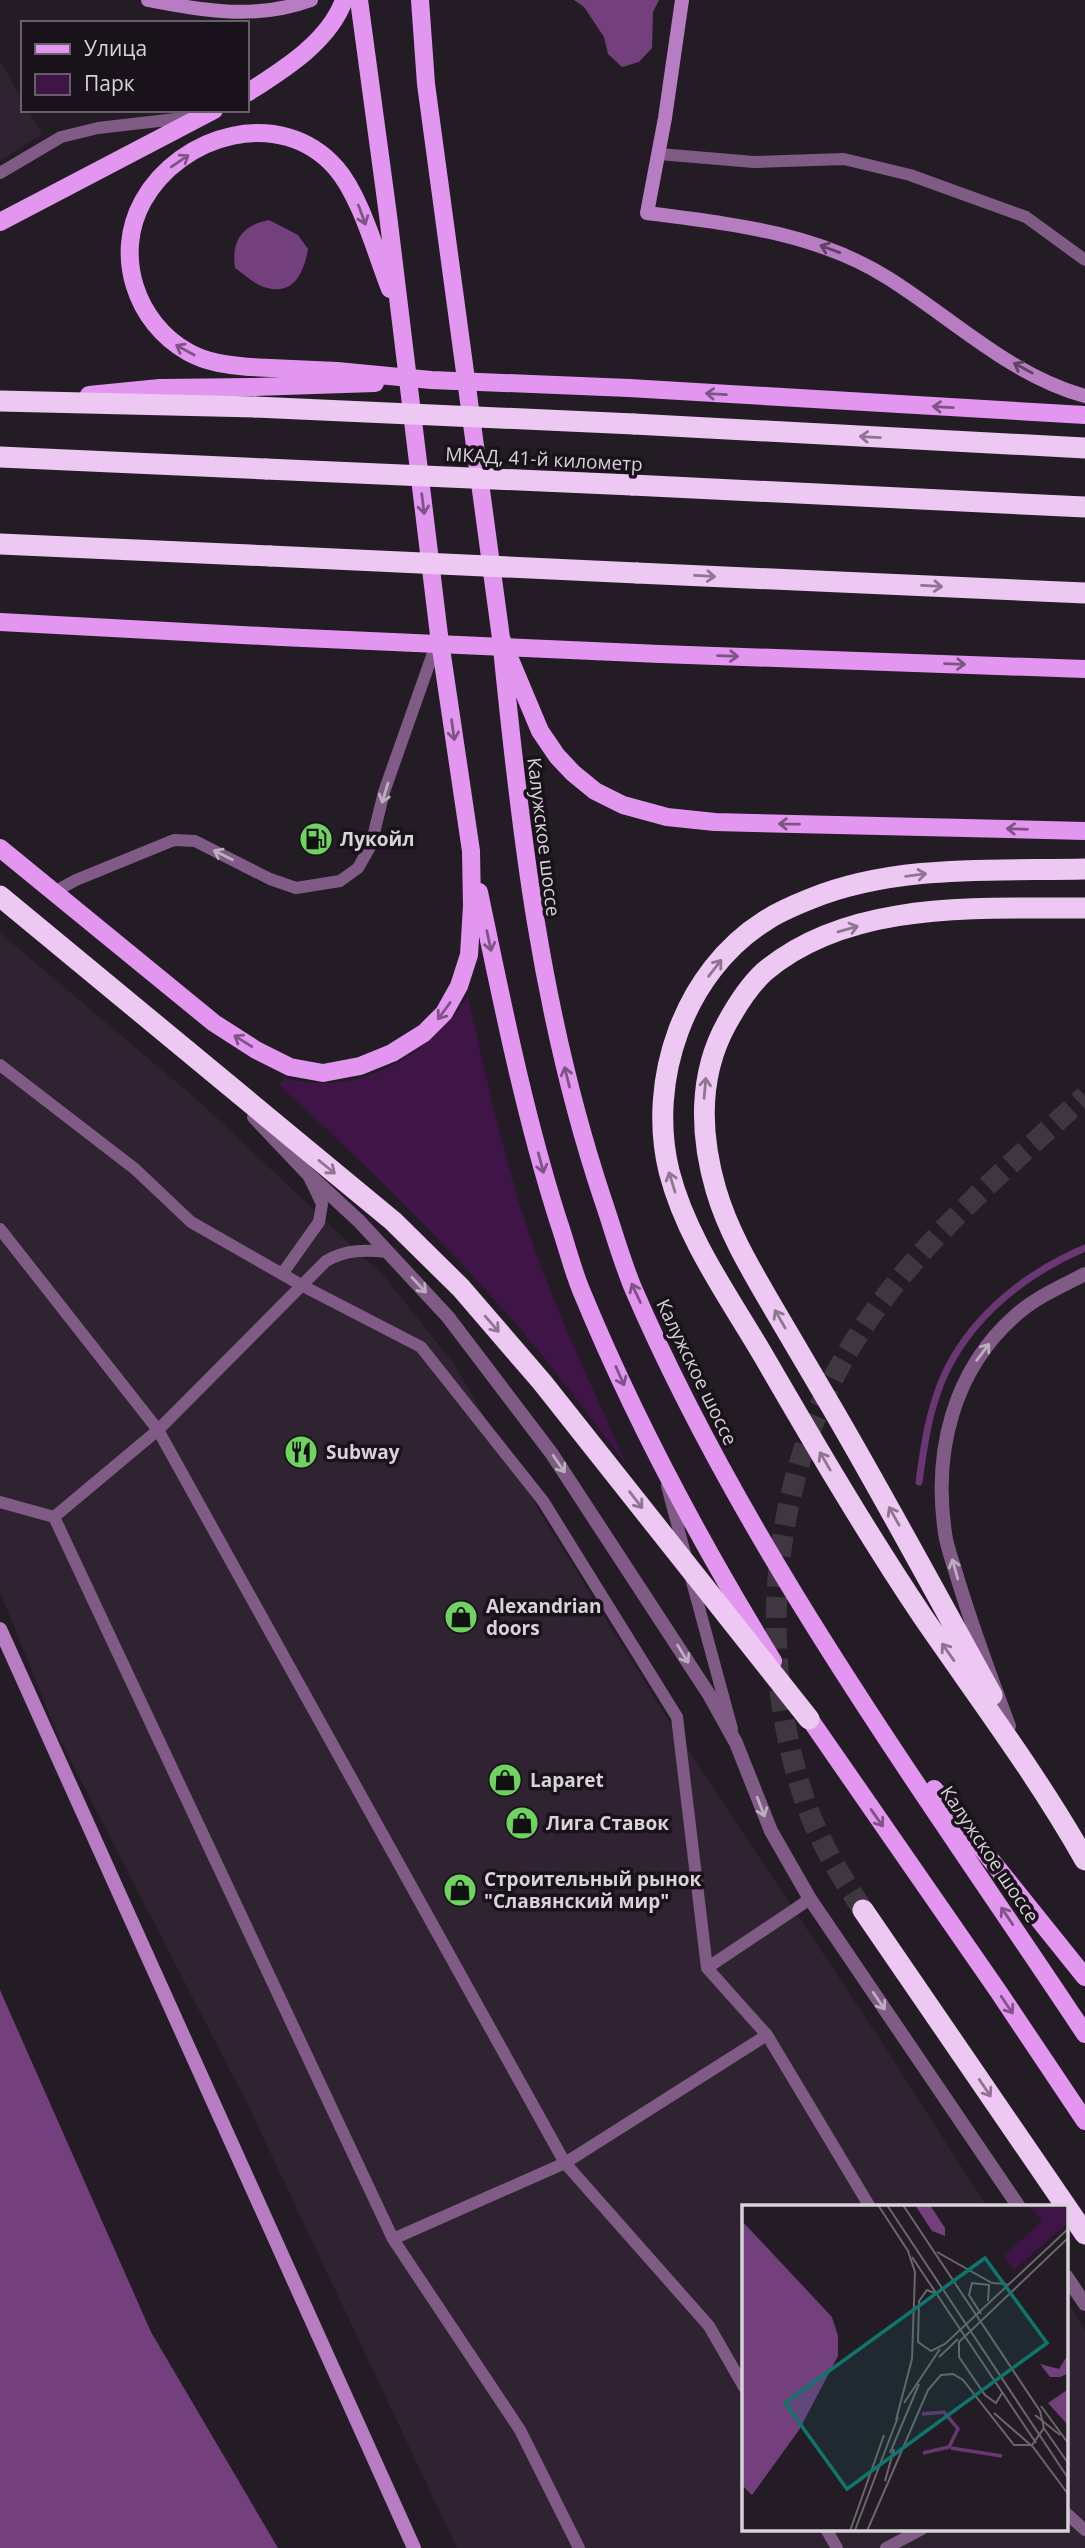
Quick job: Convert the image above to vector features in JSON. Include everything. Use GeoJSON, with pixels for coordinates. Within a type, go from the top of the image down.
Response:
{"type":"FeatureCollection","features":[{"type":"Feature","properties":{"kind":"highway"},"geometry":{"type":"LineString","coordinates":[[0,401],[254,397],[634,424],[1085,449]]}},
{"type":"Feature","properties":{"kind":"highway","name":"МКАД, 41-й километр"},"geometry":{"type":"LineString","coordinates":[[0,457],[1085,507]]}},
{"type":"Feature","properties":{"kind":"highway"},"geometry":{"type":"LineString","coordinates":[[0,544],[1085,593]]}},
{"type":"Feature","properties":{"kind":"highway"},"geometry":{"type":"LineString","coordinates":[[1043,1789],[921,1614],[837,1483],[698,1245],[672,1181],[662,1129],[664,1087],[674,1040],[695,994],[726,954],[764,921],[812,899],[863,883],[921,873],[1085,869]]}},
{"type":"Feature","properties":{"kind":"highway"},"geometry":{"type":"LineString","coordinates":[[0,896],[393,1221],[461,1288],[542,1382],[809,1719]]}},
{"type":"Feature","properties":{"kind":"highway"},"geometry":{"type":"LineString","coordinates":[[1085,908],[925,912],[878,920],[835,933],[800,948],[764,973],[738,1003],[719,1038],[706,1076],[703,1113],[707,1152],[716,1191],[731,1232],[879,1489],[1043,1789],[1085,1860]]}},
{"type":"Feature","properties":{"kind":"highway"},"geometry":{"type":"LineString","coordinates":[[863,1910],[1065,2205]]}},
{"type":"Feature","properties":{"kind":"highway"},"geometry":{"type":"LineString","coordinates":[[1068,2209],[1085,2234]]}},
{"type":"Feature","properties":{"kind":"main road"},"geometry":{"type":"LineString","coordinates":[[248,92],[279,73],[312,45],[335,21],[344,0]]}},
{"type":"Feature","properties":{"kind":"main road"},"geometry":{"type":"LineString","coordinates":[[359,0],[439,635],[471,850],[523,1096],[544,1175],[580,1289],[664,1472],[733,1597],[809,1719],[1085,2121]]}},
{"type":"Feature","properties":{"kind":"main road"},"geometry":{"type":"LineString","coordinates":[[421,0],[426,84],[501,638],[540,731],[557,755],[573,773],[595,790],[623,805],[667,817],[715,822],[1085,831]]}},
{"type":"Feature","properties":{"kind":"main road"},"geometry":{"type":"LineString","coordinates":[[0,222],[209,113]]}},
{"type":"Feature","properties":{"kind":"main road"},"geometry":{"type":"LineString","coordinates":[[400,315],[355,197],[335,166],[305,143],[278,134],[250,132],[214,140],[163,173],[141,203],[130,240],[132,279],[147,315],[174,344],[209,361],[250,367],[337,371],[431,380],[629,388],[1085,415]]}},
{"type":"Feature","properties":{"kind":"main road"},"geometry":{"type":"LineString","coordinates":[[254,397],[340,385],[431,380]]}},
{"type":"Feature","properties":{"kind":"main road"},"geometry":{"type":"LineString","coordinates":[[4,624],[660,654],[1085,669]]}},
{"type":"Feature","properties":{"kind":"main road","name":"Калужское шоссе"},"geometry":{"type":"LineString","coordinates":[[501,638],[517,799],[536,932],[566,1078],[587,1153],[632,1285],[707,1444],[771,1555],[858,1693],[1085,2034]]}},
{"type":"Feature","properties":{"kind":"main road"},"geometry":{"type":"LineString","coordinates":[[0,848],[214,1023],[256,1050],[290,1067],[323,1073],[360,1066],[392,1053],[424,1033],[444,1013],[459,986],[469,955],[471,850]]}},
{"type":"Feature","properties":{"kind":"main road"},"geometry":{"type":"LineString","coordinates":[[858,1693],[1085,1977]]}},
{"type":"Feature","properties":{"kind":"street"},"geometry":{"type":"LineString","coordinates":[[148,0],[197,10],[241,14],[292,7],[311,0]]}},
{"type":"Feature","properties":{"kind":"street"},"geometry":{"type":"LineString","coordinates":[[682,0],[648,213],[753,227],[803,239],[843,254],[887,277],[989,349],[1028,372],[1085,396]]}},
{"type":"Feature","properties":{"kind":"street"},"geometry":{"type":"LineString","coordinates":[[218,1078],[448,1317],[552,1454],[633,1574],[710,1696],[736,1743],[771,1831],[810,1899],[1018,2205]]}},
{"type":"Feature","properties":{"kind":"street"},"geometry":{"type":"LineString","coordinates":[[1009,1726],[971,1623],[945,1535],[941,1486],[943,1454],[949,1419],[962,1388],[976,1360],[996,1334],[1035,1301],[1085,1274]]}},
{"type":"Feature","properties":{"kind":"street"},"geometry":{"type":"LineString","coordinates":[[0,1629],[414,2548]]}},
{"type":"Feature","properties":{"kind":"street"},"geometry":{"type":"LineString","coordinates":[[1068,2279],[1085,2304]]}},
{"type":"Feature","properties":{"kind":"lane"},"geometry":{"type":"LineString","coordinates":[[0,173],[61,137],[98,128],[209,113]]}},
{"type":"Feature","properties":{"kind":"lane"},"geometry":{"type":"LineString","coordinates":[[659,154],[754,162],[844,159],[910,175],[1026,217],[1085,260]]}},
{"type":"Feature","properties":{"kind":"lane"},"geometry":{"type":"LineString","coordinates":[[54,892],[76,880],[174,840],[195,841],[296,888],[340,881],[358,867],[371,845],[384,792],[439,635]]}},
{"type":"Feature","properties":{"kind":"lane"},"geometry":{"type":"LineString","coordinates":[[0,1065],[135,1169],[191,1222],[303,1286],[421,1347],[542,1501],[677,1717],[707,1968],[768,2035],[869,2205]]}},
{"type":"Feature","properties":{"kind":"lane"},"geometry":{"type":"LineString","coordinates":[[282,1274],[303,1248],[318,1222],[322,1203],[307,1173]]}},
{"type":"Feature","properties":{"kind":"lane"},"geometry":{"type":"LineString","coordinates":[[0,1228],[158,1430],[565,2162],[709,2326],[742,2384]]}},
{"type":"Feature","properties":{"kind":"lane"},"geometry":{"type":"LineString","coordinates":[[54,1517],[158,1430],[327,1261],[340,1254],[359,1250],[388,1252]]}},
{"type":"Feature","properties":{"kind":"lane"},"geometry":{"type":"LineString","coordinates":[[664,1472],[736,1743]]}},
{"type":"Feature","properties":{"kind":"lane"},"geometry":{"type":"LineString","coordinates":[[0,1502],[54,1517],[393,2239],[520,2430],[579,2548]]}},
{"type":"Feature","properties":{"kind":"lane"},"geometry":{"type":"LineString","coordinates":[[707,1968],[810,1899]]}},
{"type":"Feature","properties":{"kind":"lane"},"geometry":{"type":"LineString","coordinates":[[393,2239],[565,2162],[768,2035]]}},
{"type":"Feature","properties":{"kind":"lane"},"geometry":{"type":"LineString","coordinates":[[1068,2515],[1085,2530]]}},
{"type":"Feature","properties":{"kind":"lane"},"geometry":{"type":"LineString","coordinates":[[827,2530],[837,2548]]}},
{"type":"Feature","properties":{"kind":"lane"},"geometry":{"type":"LineString","coordinates":[[886,2548],[920,2530]]}},
{"type":"Feature","properties":{"kind":"shaded area"},"geometry":{"type":"Polygon","coordinates":[[[574,0],[659,0],[653,12],[652,48],[639,62],[622,67],[608,54],[604,37],[584,7],[574,0]]]}},
{"type":"Feature","properties":{"kind":"shaded area"},"geometry":{"type":"Polygon","coordinates":[[[0,61],[21,98],[21,112],[29,112],[42,134],[0,161],[0,61]]]}},
{"type":"Feature","properties":{"kind":"shaded area"},"geometry":{"type":"Polygon","coordinates":[[[269,220],[298,235],[308,249],[300,274],[283,289],[260,286],[235,268],[235,250],[240,236],[252,226],[269,220]]]}},
{"type":"Feature","properties":{"kind":"shaded area","name":"Строительный рынок \"Славянский мир\""},"geometry":{"type":"Polygon","coordinates":[[[0,933],[202,1104],[383,1275],[454,1364],[541,1514],[667,1718],[881,2041],[986,2205],[742,2205],[742,2530],[1068,2530],[1068,2303],[1085,2330],[1085,2548],[457,2548],[248,2105],[60,1740],[0,1592],[0,933]]]}},
{"type":"Feature","properties":{"kind":"shaded area"},"geometry":{"type":"Polygon","coordinates":[[[0,1990],[151,2332],[278,2548],[0,2548],[0,1990]]]}},
{"type":"Feature","properties":{"kind":"green space"},"geometry":{"type":"Polygon","coordinates":[[[468,997],[487,1083],[526,1224],[561,1316],[627,1465],[522,1331],[464,1266],[404,1204],[279,1085],[284,1079],[317,1083],[344,1081],[386,1068],[423,1045],[468,997]]]}},
{"type":"Feature","properties":{"kind":"waterway"},"geometry":{"type":"LineString","coordinates":[[919,1482],[933,1407],[946,1372],[959,1348],[975,1326],[1015,1289],[1037,1273],[1085,1248]]}},
{"type":"Feature","properties":{"kind":"tunnel"},"geometry":{"type":"LineString","coordinates":[[863,1910],[815,1827],[788,1739],[779,1679],[776,1618],[780,1557],[791,1496],[808,1438],[832,1382],[862,1329],[886,1296],[966,1206],[1085,1096]]}},
{"type":"Feature","properties":{"kind":"place","name":"Лукойл"},"geometry":{"type":"Point","coordinates":[316,839]}},
{"type":"Feature","properties":{"kind":"place","name":"Subway"},"geometry":{"type":"Point","coordinates":[301,1452]}},
{"type":"Feature","properties":{"kind":"place","name":"Alexandrian doors"},"geometry":{"type":"Point","coordinates":[461,1617]}},
{"type":"Feature","properties":{"kind":"place","name":"Laparet"},"geometry":{"type":"Point","coordinates":[505,1780]}},
{"type":"Feature","properties":{"kind":"place","name":"Лига Ставок"},"geometry":{"type":"Point","coordinates":[522,1823]}},
{"type":"Feature","properties":{"kind":"place","name":"Строительный рынок \"Славянский мир\""},"geometry":{"type":"Point","coordinates":[460,1890]}}]}
